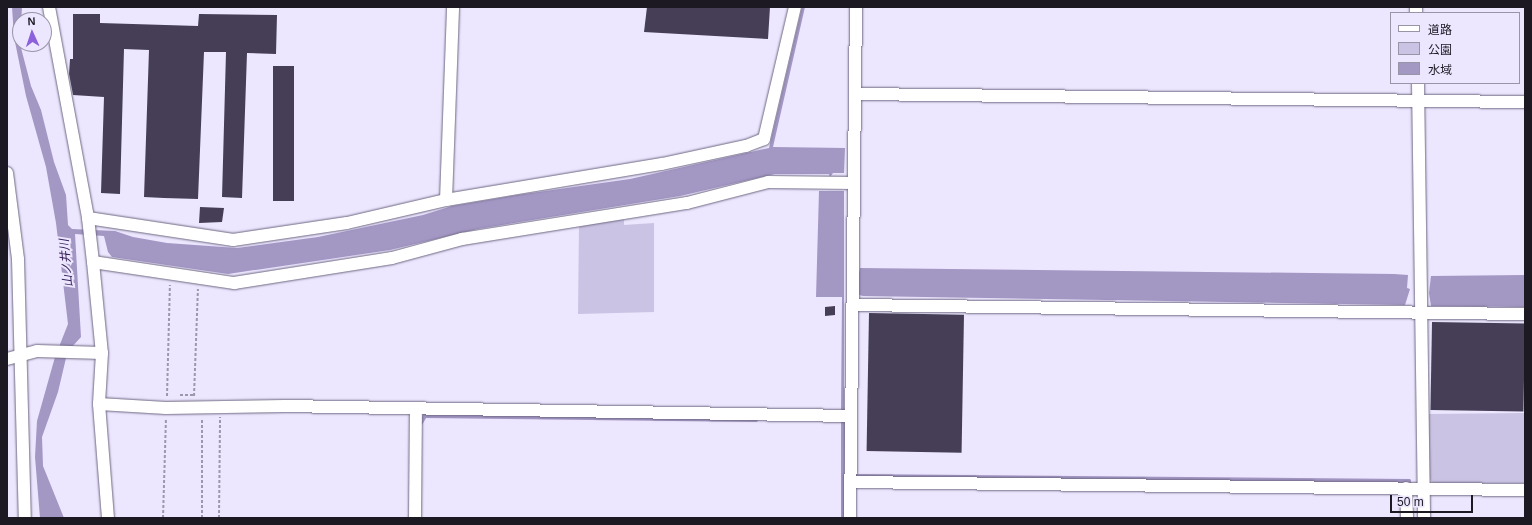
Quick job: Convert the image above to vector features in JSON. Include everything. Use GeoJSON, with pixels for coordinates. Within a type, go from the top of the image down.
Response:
{"type":"FeatureCollection","features":[{"type":"Feature","properties":{"kind":"street"},"geometry":{"type":"LineString","coordinates":[[49,7],[88,218],[93,262],[96,353],[108,518]]}},
{"type":"Feature","properties":{"kind":"street"},"geometry":{"type":"LineString","coordinates":[[446,200],[452,7]]}},
{"type":"Feature","properties":{"kind":"street"},"geometry":{"type":"LineString","coordinates":[[88,218],[233,240],[347,223],[446,200],[662,164],[746,146],[764,139],[795,7]]}},
{"type":"Feature","properties":{"kind":"street"},"geometry":{"type":"LineString","coordinates":[[850,518],[854,301],[853,183],[857,94],[856,7]]}},
{"type":"Feature","properties":{"kind":"street"},"geometry":{"type":"LineString","coordinates":[[1418,84],[1419,274],[1424,518]]}},
{"type":"Feature","properties":{"kind":"street"},"geometry":{"type":"LineString","coordinates":[[857,94],[1418,102],[1525,102]]}},
{"type":"Feature","properties":{"kind":"street"},"geometry":{"type":"LineString","coordinates":[[7,173],[18,259],[22,354],[25,518]]}},
{"type":"Feature","properties":{"kind":"street"},"geometry":{"type":"LineString","coordinates":[[93,262],[234,283],[392,258],[462,239],[687,203],[768,182],[853,183]]}},
{"type":"Feature","properties":{"kind":"street"},"geometry":{"type":"LineString","coordinates":[[854,301],[1525,314]]}},
{"type":"Feature","properties":{"kind":"street"},"geometry":{"type":"LineString","coordinates":[[7,359],[37,351],[96,353]]}},
{"type":"Feature","properties":{"kind":"street"},"geometry":{"type":"LineString","coordinates":[[99,404],[167,404],[220,408],[284,406],[416,410],[851,416]]}},
{"type":"Feature","properties":{"kind":"street"},"geometry":{"type":"LineString","coordinates":[[415,518],[416,410]]}},
{"type":"Feature","properties":{"kind":"street"},"geometry":{"type":"LineString","coordinates":[[850,482],[1525,490]]}},
{"type":"Feature","properties":{"kind":"street"},"geometry":{"type":"LineString","coordinates":[[1406,488],[1407,518]]}},
{"type":"Feature","properties":{"kind":"path"},"geometry":{"type":"LineString","coordinates":[[163,518],[170,274]]}},
{"type":"Feature","properties":{"kind":"path"},"geometry":{"type":"LineString","coordinates":[[198,278],[198,407],[202,518]]}},
{"type":"Feature","properties":{"kind":"path"},"geometry":{"type":"LineString","coordinates":[[219,518],[220,408]]}},
{"type":"Feature","properties":{"kind":"green space"},"geometry":{"type":"Polygon","coordinates":[[[624,217],[624,225],[654,223],[654,312],[578,314],[579,225],[624,217]]]}},
{"type":"Feature","properties":{"kind":"green space"},"geometry":{"type":"Polygon","coordinates":[[[1525,413],[1525,483],[1433,483],[1429,478],[1429,414],[1525,413]]]}},
{"type":"Feature","properties":{"kind":"water"},"geometry":{"type":"Polygon","coordinates":[[[12,7],[22,7],[22,12],[12,12],[12,7]]]}},
{"type":"Feature","properties":{"kind":"water","name":"山ノ井川"},"geometry":{"type":"Polygon","coordinates":[[[802,7],[805,7],[773,147],[845,148],[844,173],[833,173],[830,177],[829,174],[775,174],[680,196],[478,229],[390,250],[228,274],[112,257],[108,252],[104,236],[75,234],[81,337],[70,349],[66,358],[58,392],[42,437],[43,466],[64,518],[40,518],[35,457],[37,421],[55,357],[68,324],[56,223],[46,167],[26,96],[17,52],[22,52],[31,86],[41,110],[54,162],[66,195],[68,225],[72,229],[115,231],[133,237],[167,243],[237,248],[318,237],[423,215],[452,206],[630,179],[769,148],[802,7]]]}},
{"type":"Feature","properties":{"kind":"water"},"geometry":{"type":"Polygon","coordinates":[[[819,191],[844,191],[844,410],[841,410],[842,297],[816,297],[819,191]]]}},
{"type":"Feature","properties":{"kind":"water"},"geometry":{"type":"Polygon","coordinates":[[[860,268],[1394,274],[1408,275],[1407,288],[1410,289],[1405,305],[863,296],[859,295],[859,284],[857,283],[860,268]]]}},
{"type":"Feature","properties":{"kind":"water"},"geometry":{"type":"Polygon","coordinates":[[[1525,275],[1525,307],[1431,306],[1429,293],[1431,276],[1525,275]]]}},
{"type":"Feature","properties":{"kind":"water"},"geometry":{"type":"Polygon","coordinates":[[[845,421],[844,518],[841,518],[841,422],[845,421]]]}},
{"type":"Feature","properties":{"kind":"building"},"geometry":{"type":"Polygon","coordinates":[[[647,7],[770,7],[768,39],[644,32],[647,7]]]}},
{"type":"Feature","properties":{"kind":"building"},"geometry":{"type":"Polygon","coordinates":[[[73,14],[100,14],[100,23],[198,26],[199,14],[277,15],[276,54],[247,53],[242,198],[222,197],[226,52],[204,52],[198,199],[164,198],[144,197],[149,50],[124,49],[120,194],[101,193],[104,97],[73,95],[69,74],[70,59],[73,59],[73,14]]]}},
{"type":"Feature","properties":{"kind":"building"},"geometry":{"type":"Polygon","coordinates":[[[273,66],[294,66],[294,201],[273,201],[273,66]]]}},
{"type":"Feature","properties":{"kind":"building"},"geometry":{"type":"Polygon","coordinates":[[[200,207],[224,208],[222,222],[199,223],[200,207]]]}},
{"type":"Feature","properties":{"kind":"building"},"geometry":{"type":"Polygon","coordinates":[[[835,306],[835,315],[825,316],[825,307],[835,306]]]}},
{"type":"Feature","properties":{"kind":"building"},"geometry":{"type":"Polygon","coordinates":[[[869,313],[964,315],[962,453],[867,451],[869,313]]]}},
{"type":"Feature","properties":{"kind":"building"},"geometry":{"type":"Polygon","coordinates":[[[1432,322],[1525,324],[1523,412],[1430,410],[1432,322]]]}},
{"type":"Feature","properties":{"kind":"waterway"},"geometry":{"type":"LineString","coordinates":[[421,423],[425,416],[756,420]]}},
{"type":"Feature","properties":{"kind":"waterway"},"geometry":{"type":"LineString","coordinates":[[852,476],[1409,481],[1411,487]]}}]}
